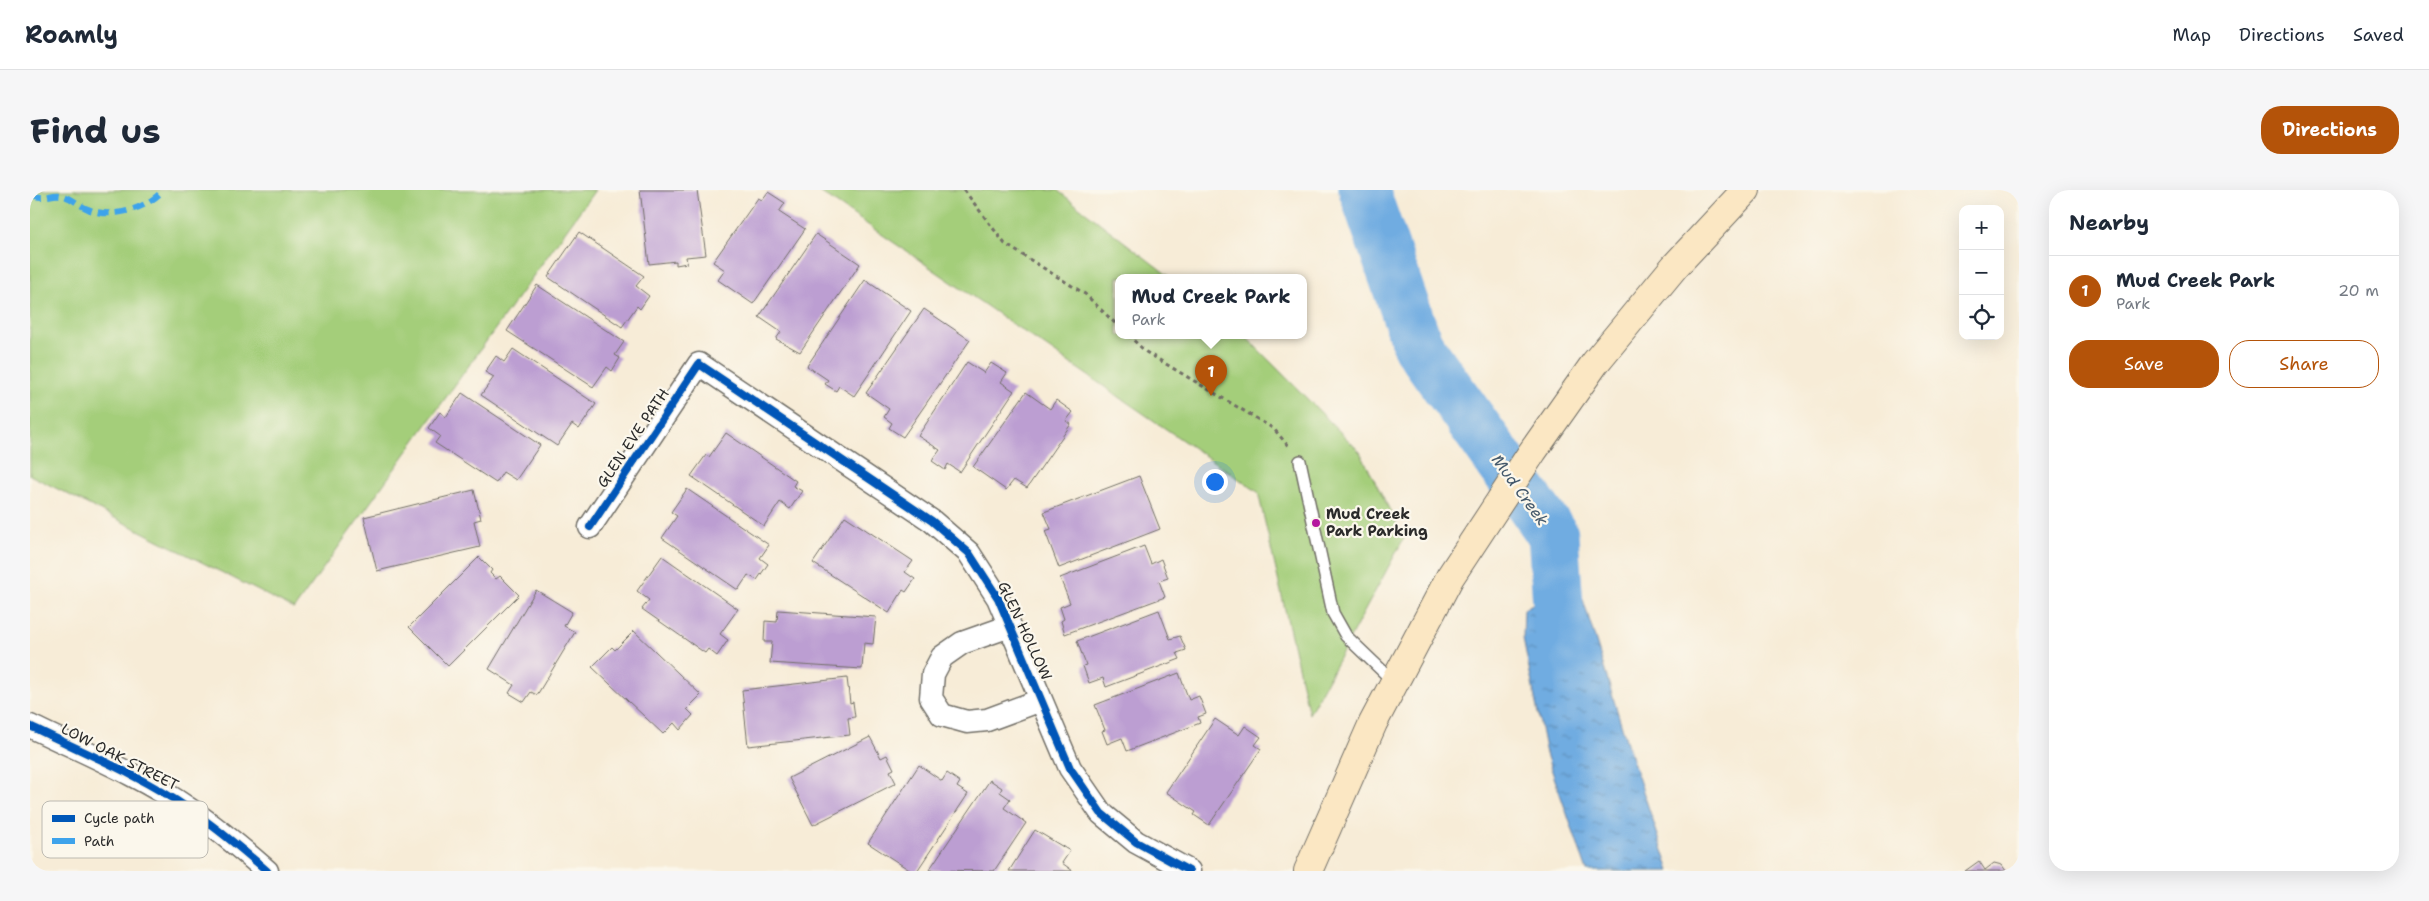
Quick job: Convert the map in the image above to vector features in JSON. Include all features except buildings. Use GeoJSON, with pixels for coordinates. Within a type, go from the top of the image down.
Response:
{"type":"FeatureCollection","features":[{"type":"Feature","properties":{"kind":"main road"},"geometry":{"type":"LineString","coordinates":[[1308,871],[1373,723],[1450,577],[1533,451],[1596,363],[1675,266],[1746,190]]}},
{"type":"Feature","properties":{"kind":"street","name":"GLEN EVE PATH"},"geometry":{"type":"LineString","coordinates":[[590,527],[699,364]]}},
{"type":"Feature","properties":{"kind":"street","name":"GLEN HOLLOW"},"geometry":{"type":"LineString","coordinates":[[699,364],[932,521],[969,553],[998,598],[1070,768],[1101,813],[1136,842],[1189,871]]}},
{"type":"Feature","properties":{"kind":"street"},"geometry":{"type":"LineString","coordinates":[[1010,626],[962,643],[942,657],[933,674],[931,698],[942,715],[967,722],[987,720],[1041,700]]}},
{"type":"Feature","properties":{"kind":"street","name":"LOW OAK STREET"},"geometry":{"type":"LineString","coordinates":[[30,726],[176,801]]}},
{"type":"Feature","properties":{"kind":"street","name":"LOW OAK STREET"},"geometry":{"type":"LineString","coordinates":[[208,823],[267,871]]}},
{"type":"Feature","properties":{"kind":"lane"},"geometry":{"type":"LineString","coordinates":[[1300,461],[1333,613],[1346,636],[1394,681]]}},
{"type":"Feature","properties":{"kind":"path"},"geometry":{"type":"LineString","coordinates":[[964,190],[1005,244],[1085,294],[1115,323]]}},
{"type":"Feature","properties":{"kind":"path"},"geometry":{"type":"LineString","coordinates":[[1132,339],[1146,352],[1274,429],[1300,461]]}},
{"type":"Feature","properties":{"kind":"green space"},"geometry":{"type":"Polygon","coordinates":[[[30,190],[595,190],[294,609],[30,475],[30,190]]]}},
{"type":"Feature","properties":{"kind":"green space"},"geometry":{"type":"Polygon","coordinates":[[[817,190],[1057,190],[1166,274],[1115,274],[1115,339],[1248,339],[1360,452],[1404,538],[1309,714],[1258,492],[817,190]]]}},
{"type":"Feature","properties":{"kind":"water"},"geometry":{"type":"Polygon","coordinates":[[[1571,581],[1582,596],[1630,753],[1670,871],[1587,871],[1546,754],[1523,638],[1524,609],[1571,581]]]}},
{"type":"Feature","properties":{"kind":"waterway","name":"Mud Creek"},"geometry":{"type":"LineString","coordinates":[[1364,190],[1418,346],[1553,535],[1562,659]]}},
{"type":"Feature","properties":{"kind":"marked path"},"geometry":{"type":"LineString","coordinates":[[30,195],[41,197],[60,195],[68,197],[97,212],[118,213],[148,203],[163,190]]}},
{"type":"Feature","properties":{"kind":"cycle path"},"geometry":{"type":"LineString","coordinates":[[590,527],[699,364],[932,521],[969,553],[998,598],[1070,768],[1101,813],[1136,842],[1189,871]]}},
{"type":"Feature","properties":{"kind":"cycle path"},"geometry":{"type":"LineString","coordinates":[[30,726],[151,785],[176,801]]}},
{"type":"Feature","properties":{"kind":"cycle path"},"geometry":{"type":"LineString","coordinates":[[208,823],[267,871]]}},
{"type":"Feature","properties":{"kind":"place","name":"Mud Creek Park"},"geometry":{"type":"Point","coordinates":[1211,396]}},
{"type":"Feature","properties":{"kind":"place","name":"Mud Creek Park Parking"},"geometry":{"type":"Point","coordinates":[1316,523]}}]}
